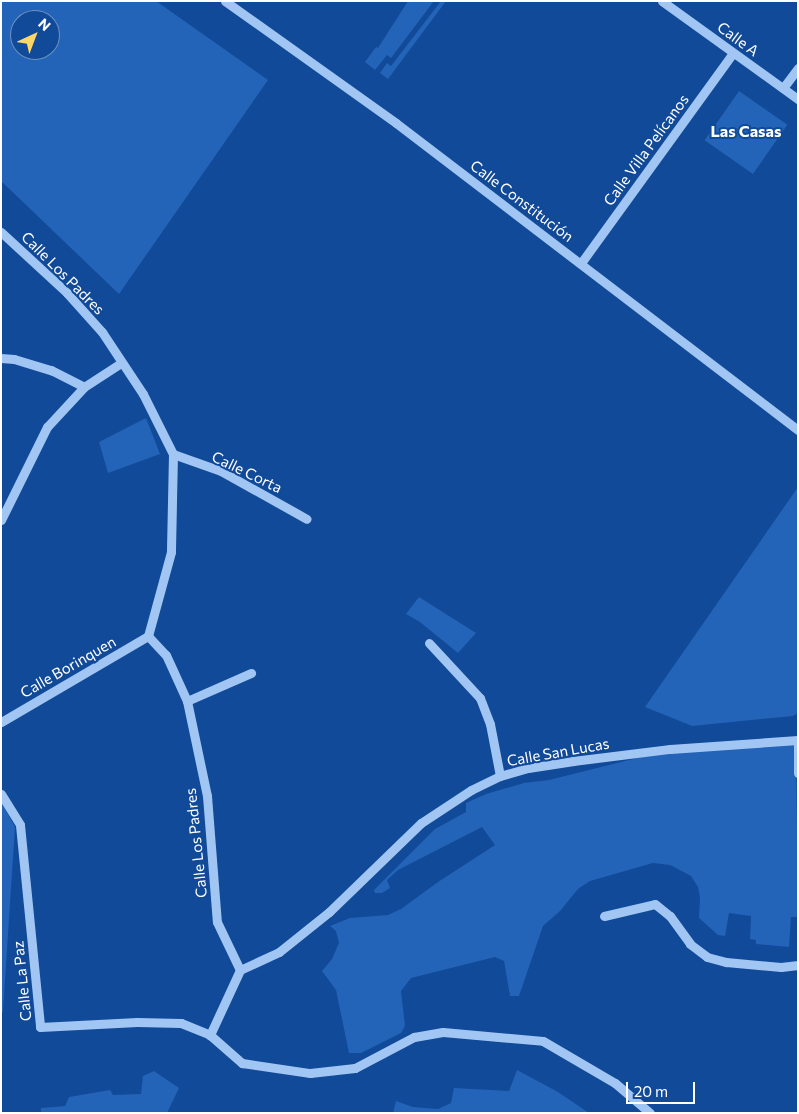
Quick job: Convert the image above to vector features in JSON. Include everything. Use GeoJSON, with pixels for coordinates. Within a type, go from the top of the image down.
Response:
{"type":"FeatureCollection","features":[{"type":"Feature","properties":{"kind":"street","name":"Calle Constitución"},"geometry":{"type":"LineString","coordinates":[[225,1],[396,123],[582,263],[798,430]]}},
{"type":"Feature","properties":{"kind":"street","name":"Calle A"},"geometry":{"type":"LineString","coordinates":[[662,1],[798,99]]}},
{"type":"Feature","properties":{"kind":"street","name":"Calle Villa Pelícanos"},"geometry":{"type":"LineString","coordinates":[[582,263],[733,53]]}},
{"type":"Feature","properties":{"kind":"street"},"geometry":{"type":"LineString","coordinates":[[783,88],[798,68]]}},
{"type":"Feature","properties":{"kind":"street","name":"Calle Los Padres"},"geometry":{"type":"LineString","coordinates":[[1,232],[67,294],[102,332],[142,394],[173,454],[171,552],[148,636],[166,655],[187,701],[207,796],[217,922],[240,970]]}},
{"type":"Feature","properties":{"kind":"street"},"geometry":{"type":"LineString","coordinates":[[1,358],[14,359],[52,370],[84,387]]}},
{"type":"Feature","properties":{"kind":"street"},"geometry":{"type":"LineString","coordinates":[[1,520],[47,427],[84,387],[121,363]]}},
{"type":"Feature","properties":{"kind":"street","name":"Calle Corta"},"geometry":{"type":"LineString","coordinates":[[173,454],[220,471],[307,518]]}},
{"type":"Feature","properties":{"kind":"street","name":"Calle Borinquen"},"geometry":{"type":"LineString","coordinates":[[1,722],[148,636]]}},
{"type":"Feature","properties":{"kind":"street"},"geometry":{"type":"LineString","coordinates":[[428,643],[480,698],[490,724],[500,776]]}},
{"type":"Feature","properties":{"kind":"street"},"geometry":{"type":"LineString","coordinates":[[187,701],[251,673]]}},
{"type":"Feature","properties":{"kind":"street"},"geometry":{"type":"LineString","coordinates":[[798,740],[798,773]]}},
{"type":"Feature","properties":{"kind":"street","name":"Calle San Lucas"},"geometry":{"type":"LineString","coordinates":[[240,970],[280,952],[329,912],[421,823],[471,790],[500,776],[528,768],[572,761],[670,749],[798,740]]}},
{"type":"Feature","properties":{"kind":"street","name":"Calle La Paz"},"geometry":{"type":"LineString","coordinates":[[1,794],[20,825],[40,1028],[137,1022],[181,1023],[210,1035]]}},
{"type":"Feature","properties":{"kind":"street"},"geometry":{"type":"LineString","coordinates":[[604,916],[655,904],[670,916],[690,944],[707,957],[726,962],[772,966],[798,965]]}},
{"type":"Feature","properties":{"kind":"street"},"geometry":{"type":"LineString","coordinates":[[240,970],[210,1035],[242,1063],[310,1073],[355,1068],[414,1037],[443,1032],[543,1041],[615,1083],[650,1113]]}},
{"type":"Feature","properties":{"kind":"shaded area"},"geometry":{"type":"Polygon","coordinates":[[[1,1],[156,1],[268,80],[119,294],[1,181],[1,1]]]}},
{"type":"Feature","properties":{"kind":"shaded area"},"geometry":{"type":"Polygon","coordinates":[[[408,1],[434,1],[391,58],[387,55],[375,70],[365,62],[376,47],[378,48],[408,1]]]}},
{"type":"Feature","properties":{"kind":"shaded area"},"geometry":{"type":"Polygon","coordinates":[[[441,1],[446,1],[388,79],[380,73],[387,63],[391,66],[441,1]]]}},
{"type":"Feature","properties":{"kind":"shaded area"},"geometry":{"type":"Polygon","coordinates":[[[739,91],[787,125],[753,174],[705,140],[739,91]]]}},
{"type":"Feature","properties":{"kind":"shaded area"},"geometry":{"type":"Polygon","coordinates":[[[146,418],[160,454],[108,473],[99,442],[146,418]]]}},
{"type":"Feature","properties":{"kind":"shaded area"},"geometry":{"type":"Polygon","coordinates":[[[798,487],[798,713],[793,716],[692,726],[645,707],[798,487]]]}},
{"type":"Feature","properties":{"kind":"shaded area"},"geometry":{"type":"Polygon","coordinates":[[[419,597],[476,633],[458,653],[420,622],[406,614],[419,597]]]}},
{"type":"Feature","properties":{"kind":"shaded area"},"geometry":{"type":"Polygon","coordinates":[[[796,742],[798,917],[791,917],[789,947],[756,944],[756,940],[750,939],[751,916],[729,913],[725,936],[718,935],[699,918],[700,897],[698,887],[691,876],[670,865],[653,863],[590,881],[578,889],[560,911],[543,926],[519,996],[510,996],[504,961],[495,957],[411,978],[401,991],[405,1026],[401,1033],[361,1053],[349,1053],[336,990],[322,971],[332,959],[339,943],[336,931],[330,926],[350,918],[388,915],[401,909],[495,845],[482,827],[398,870],[387,880],[390,888],[382,893],[375,893],[374,890],[435,829],[466,812],[466,803],[486,794],[524,783],[549,780],[657,753],[796,742]]]}},
{"type":"Feature","properties":{"kind":"shaded area"},"geometry":{"type":"Polygon","coordinates":[[[1,801],[15,827],[3,1011],[1,1014],[1,801]]]}},
{"type":"Feature","properties":{"kind":"shaded area"},"geometry":{"type":"Polygon","coordinates":[[[517,1070],[558,1092],[589,1113],[393,1113],[396,1101],[413,1107],[438,1109],[451,1103],[454,1088],[509,1091],[517,1070]]]}},
{"type":"Feature","properties":{"kind":"shaded area"},"geometry":{"type":"Polygon","coordinates":[[[154,1071],[179,1088],[167,1113],[41,1113],[41,1108],[65,1106],[69,1097],[110,1090],[113,1095],[141,1094],[143,1076],[154,1071]]]}},
{"type":"Feature","properties":{"kind":"district","name":"Las Casas"},"geometry":{"type":"Point","coordinates":[746,131]}}]}
